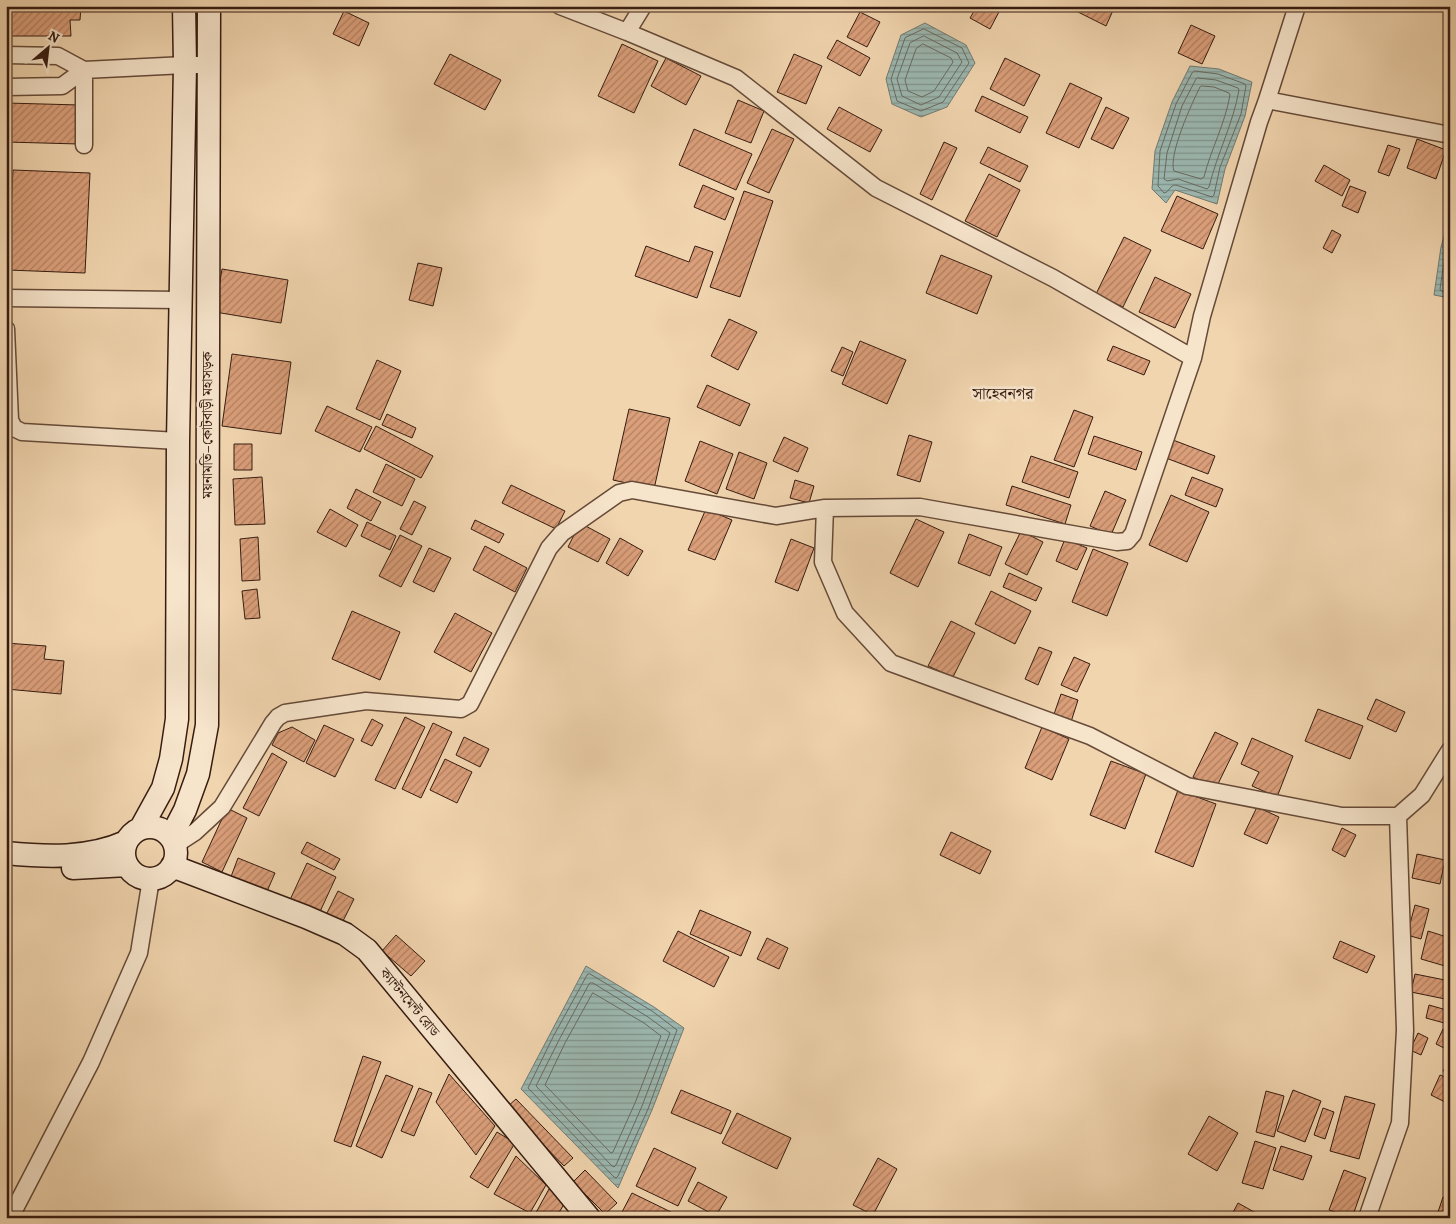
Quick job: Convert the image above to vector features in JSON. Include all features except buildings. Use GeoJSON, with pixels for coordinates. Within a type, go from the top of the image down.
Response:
{"type":"FeatureCollection","features":[{"type":"Feature","properties":{"kind":"main road","name":"ময়নামতি–কোটবাড়ী মহাসড়ক"},"geometry":{"type":"LineString","coordinates":[[133,835],[163,788],[171,759],[177,719],[178,441],[185,65],[184,6]]}},
{"type":"Feature","properties":{"kind":"main road","name":"ময়নামতি–কোটবাড়ী মহাসড়ক"},"geometry":{"type":"LineString","coordinates":[[173,849],[198,774],[207,725],[209,6]]}},
{"type":"Feature","properties":{"kind":"main road"},"geometry":{"type":"LineString","coordinates":[[6,854],[46,856],[95,852],[111,848],[133,835],[149,827],[158,828],[165,832],[173,849],[167,873],[151,879],[144,878],[131,871],[124,857],[133,835]]}},
{"type":"Feature","properties":{"kind":"main road","name":"ক্যান্টনমেন্ট রোড"},"geometry":{"type":"LineString","coordinates":[[173,849],[306,917],[345,934],[367,950],[589,1218]]}},
{"type":"Feature","properties":{"kind":"main road"},"geometry":{"type":"LineString","coordinates":[[6,865],[66,868],[127,865]]}},
{"type":"Feature","properties":{"kind":"street"},"geometry":{"type":"LineString","coordinates":[[560,6],[736,78],[876,188],[1053,278],[1193,358]]}},
{"type":"Feature","properties":{"kind":"street"},"geometry":{"type":"LineString","coordinates":[[627,32],[643,6]]}},
{"type":"Feature","properties":{"kind":"street"},"geometry":{"type":"LineString","coordinates":[[173,849],[222,807],[273,723],[285,713],[366,701],[461,709],[470,704],[549,548],[562,533],[618,493],[632,490],[776,516],[825,508],[920,507],[1117,542],[1127,541],[1133,534],[1193,358],[1202,316],[1297,6]]}},
{"type":"Feature","properties":{"kind":"street"},"geometry":{"type":"LineString","coordinates":[[6,55],[58,56],[84,70],[209,65]]}},
{"type":"Feature","properties":{"kind":"street"},"geometry":{"type":"LineString","coordinates":[[6,87],[62,86],[84,70]]}},
{"type":"Feature","properties":{"kind":"street"},"geometry":{"type":"LineString","coordinates":[[84,70],[84,145]]}},
{"type":"Feature","properties":{"kind":"street"},"geometry":{"type":"LineString","coordinates":[[1267,100],[1450,135]]}},
{"type":"Feature","properties":{"kind":"street"},"geometry":{"type":"LineString","coordinates":[[6,298],[180,300]]}},
{"type":"Feature","properties":{"kind":"street"},"geometry":{"type":"LineString","coordinates":[[6,329],[10,420],[14,428],[22,432],[178,441]]}},
{"type":"Feature","properties":{"kind":"street"},"geometry":{"type":"LineString","coordinates":[[825,508],[823,562],[845,613],[891,663],[1090,736],[1187,786],[1342,816],[1398,816],[1422,796],[1450,750]]}},
{"type":"Feature","properties":{"kind":"street"},"geometry":{"type":"LineString","coordinates":[[1367,1218],[1400,1123],[1405,1030],[1398,816]]}},
{"type":"Feature","properties":{"kind":"street"},"geometry":{"type":"LineString","coordinates":[[10,1218],[90,1062],[139,953],[151,879]]}},
{"type":"Feature","properties":{"kind":"water"},"geometry":{"type":"Polygon","coordinates":[[[925,23],[966,45],[975,63],[947,107],[921,117],[892,104],[886,79],[901,35],[925,23]]]}},
{"type":"Feature","properties":{"kind":"water"},"geometry":{"type":"Polygon","coordinates":[[[1190,66],[1219,69],[1252,82],[1245,116],[1225,169],[1217,204],[1175,190],[1166,203],[1152,189],[1155,151],[1172,102],[1190,66]]]}},
{"type":"Feature","properties":{"kind":"water"},"geometry":{"type":"Polygon","coordinates":[[[1450,214],[1450,298],[1434,295],[1441,247],[1450,214]]]}},
{"type":"Feature","properties":{"kind":"water"},"geometry":{"type":"Polygon","coordinates":[[[586,966],[654,1007],[684,1028],[652,1110],[618,1188],[521,1089],[586,966]]]}},
{"type":"Feature","properties":{"kind":"district","name":"সাহেবনগর"},"geometry":{"type":"Point","coordinates":[1003,393]}}]}
